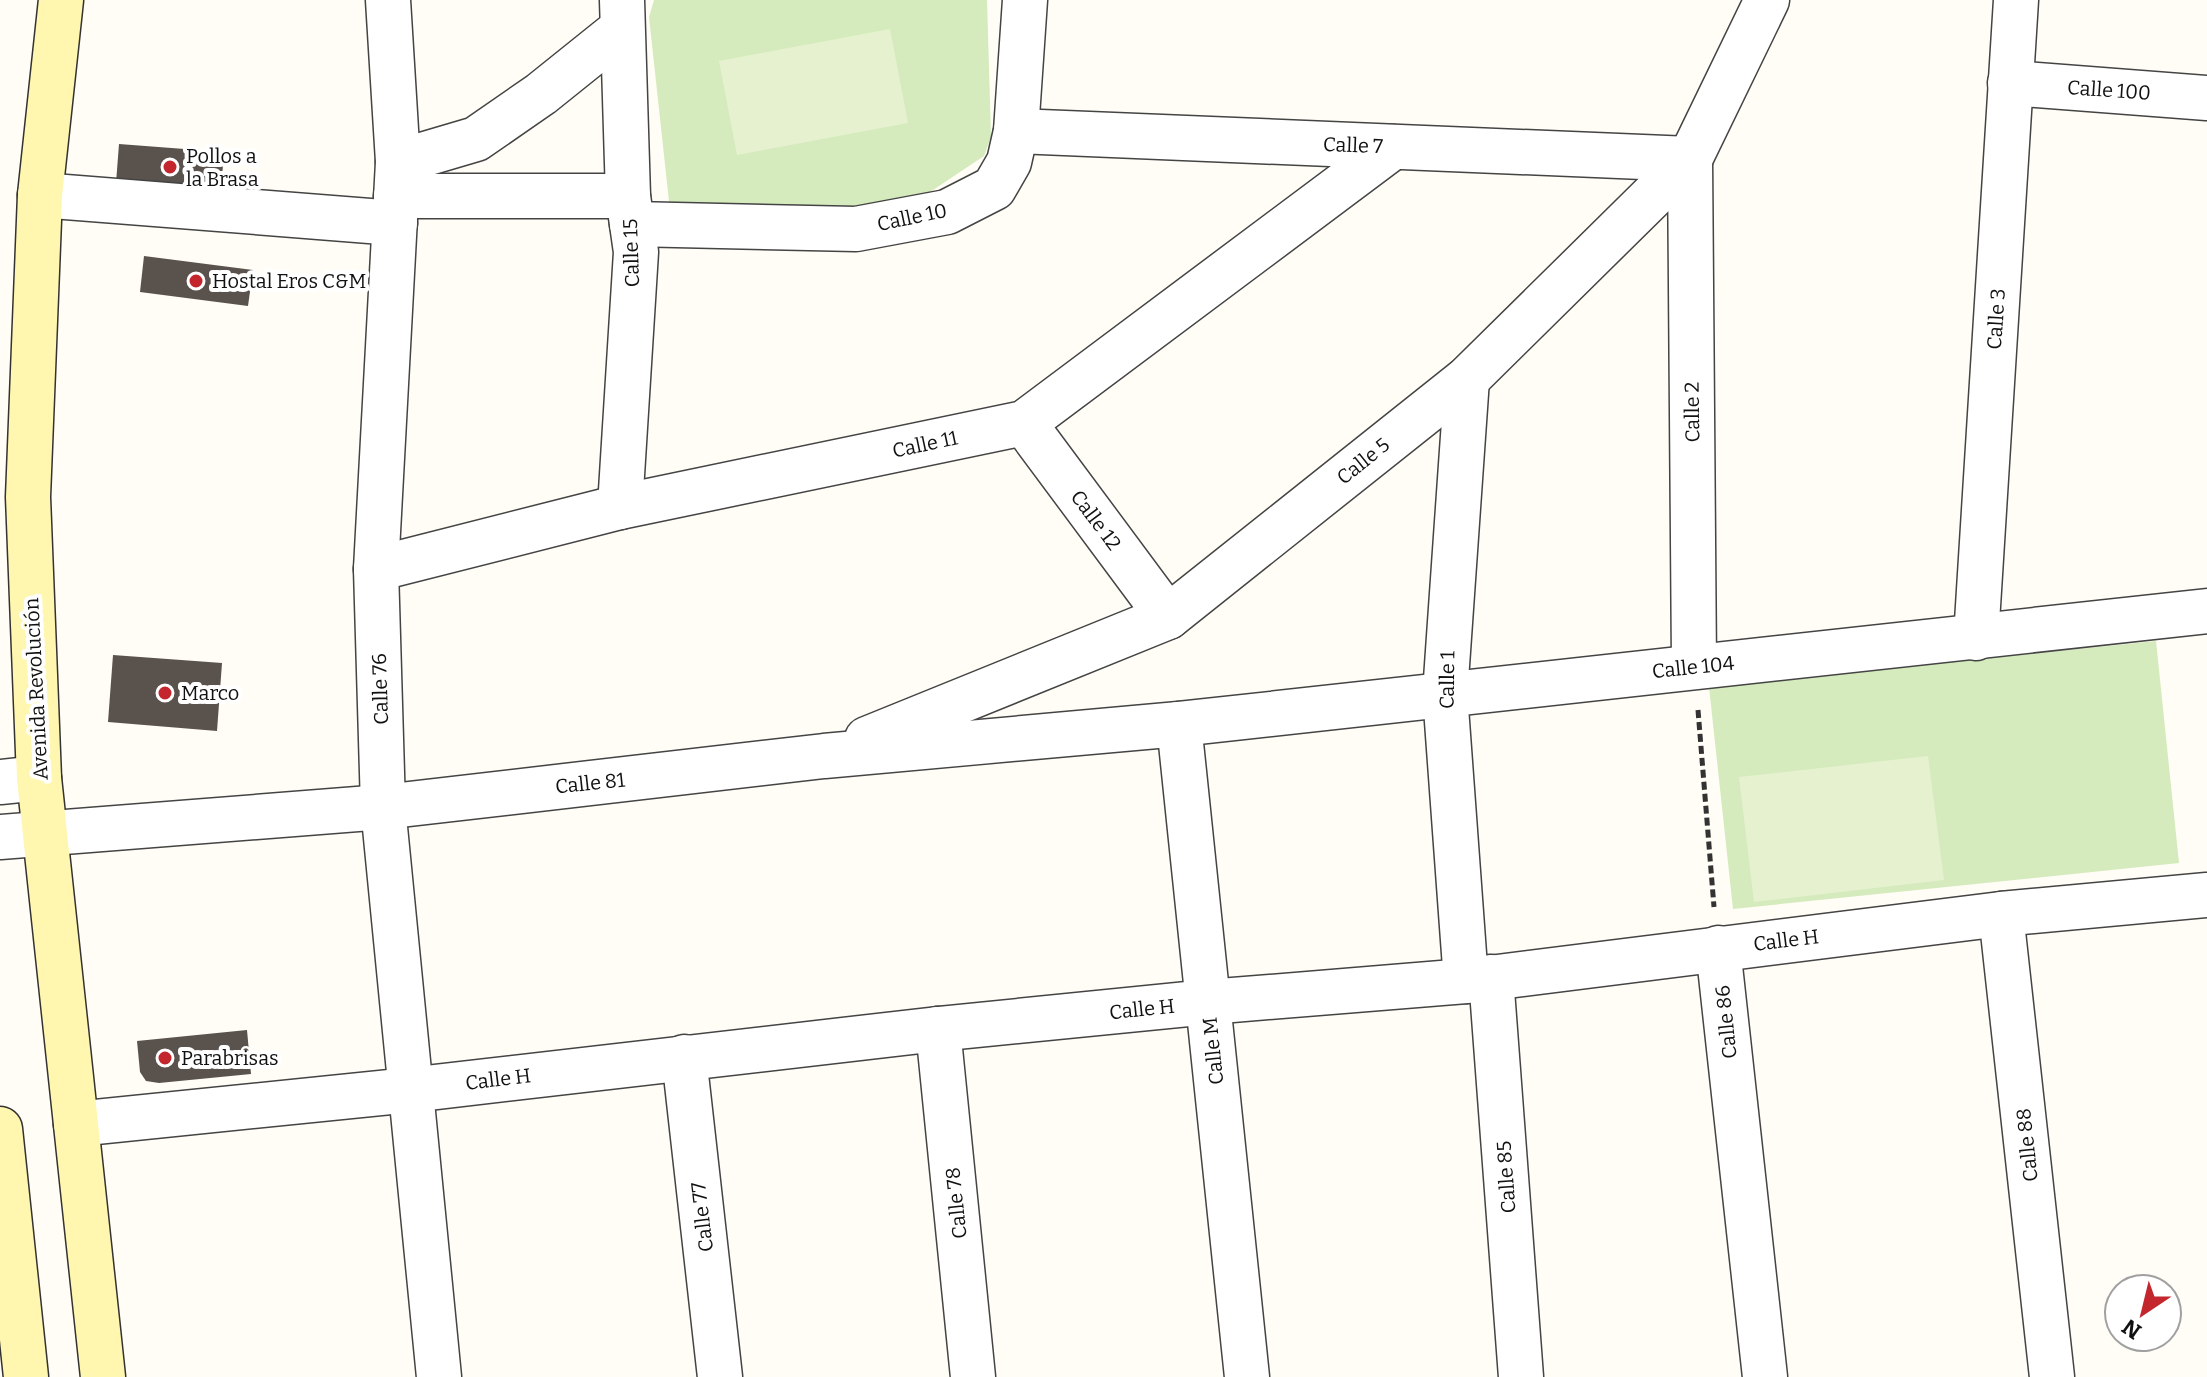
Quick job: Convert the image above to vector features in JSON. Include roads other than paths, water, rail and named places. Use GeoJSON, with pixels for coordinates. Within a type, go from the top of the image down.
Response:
{"type":"FeatureCollection","features":[{"type":"Feature","properties":{"kind":"street","name":"Avenida Revolución"},"geometry":{"type":"LineString","coordinates":[[61,0],[40,195],[20,780],[45,832],[103,1377]]}},
{"type":"Feature","properties":{"kind":"street","name":"Calle 76"},"geometry":{"type":"LineString","coordinates":[[388,0],[396,194],[376,569],[383,807],[439,1377]]}},
{"type":"Feature","properties":{"kind":"street","name":"Calle 10"},"geometry":{"type":"LineString","coordinates":[[40,195],[396,194],[856,229],[947,212],[994,188],[1009,162],[1016,131],[1025,0]]}},
{"type":"Feature","properties":{"kind":"street","name":"Calle 5"},"geometry":{"type":"LineString","coordinates":[[824,756],[1168,617],[1467,379],[1690,159],[1767,0]]}},
{"type":"Feature","properties":{"kind":"street","name":"Calle 3"},"geometry":{"type":"LineString","coordinates":[[1976,638],[2016,0]]}},
{"type":"Feature","properties":{"kind":"street"},"geometry":{"type":"LineString","coordinates":[[396,194],[541,94],[622,15]]}},
{"type":"Feature","properties":{"kind":"street","name":"Calle 15"},"geometry":{"type":"LineString","coordinates":[[620,507],[636,252],[630,210],[622,15]]}},
{"type":"Feature","properties":{"kind":"street","name":"Calle 100"},"geometry":{"type":"LineString","coordinates":[[2010,83],[2207,98]]}},
{"type":"Feature","properties":{"kind":"street","name":"Calle 7"},"geometry":{"type":"LineString","coordinates":[[1016,131],[1690,159]]}},
{"type":"Feature","properties":{"kind":"street","name":"Calle 11"},"geometry":{"type":"LineString","coordinates":[[376,569],[620,507],[1024,423],[1393,147]]}},
{"type":"Feature","properties":{"kind":"street","name":"Calle 2"},"geometry":{"type":"LineString","coordinates":[[1690,159],[1694,666]]}},
{"type":"Feature","properties":{"kind":"street","name":"Calle 1"},"geometry":{"type":"LineString","coordinates":[[1467,379],[1445,694],[1478,979]]}},
{"type":"Feature","properties":{"kind":"street","name":"Calle 12"},"geometry":{"type":"LineString","coordinates":[[1024,423],[1168,617]]}},
{"type":"Feature","properties":{"kind":"street","name":"Calle 104"},"geometry":{"type":"LineString","coordinates":[[1179,724],[2207,611]]}},
{"type":"Feature","properties":{"kind":"street","name":"Calle 81"},"geometry":{"type":"LineString","coordinates":[[0,837],[383,807],[824,756],[1179,724]]}},
{"type":"Feature","properties":{"kind":"street","name":"Calle M"},"geometry":{"type":"LineString","coordinates":[[1179,724],[1247,1377]]}},
{"type":"Feature","properties":{"kind":"street","name":"Calle H"},"geometry":{"type":"LineString","coordinates":[[76,1124],[410,1090],[938,1029],[1478,979],[2001,914],[2207,895]]}},
{"type":"Feature","properties":{"kind":"street","name":"Calle 88"},"geometry":{"type":"LineString","coordinates":[[2001,914],[2052,1377]]}},
{"type":"Feature","properties":{"kind":"street","name":"Calle 86"},"geometry":{"type":"LineString","coordinates":[[1718,948],[1765,1377]]}},
{"type":"Feature","properties":{"kind":"street","name":"Calle 85"},"geometry":{"type":"LineString","coordinates":[[1478,979],[1521,1377]]}},
{"type":"Feature","properties":{"kind":"street","name":"Calle 78"},"geometry":{"type":"LineString","coordinates":[[938,1029],[973,1377]]}},
{"type":"Feature","properties":{"kind":"street","name":"Calle 77"},"geometry":{"type":"LineString","coordinates":[[684,1057],[720,1377]]}},
{"type":"Feature","properties":{"kind":"street"},"geometry":{"type":"LineString","coordinates":[[0,1129],[26,1377]]}},
{"type":"Feature","properties":{"kind":"place","name":"Pollos a la Brasa"},"geometry":{"type":"Point","coordinates":[170,167]}},
{"type":"Feature","properties":{"kind":"place","name":"Hostal Eros C&M"},"geometry":{"type":"Point","coordinates":[196,281]}},
{"type":"Feature","properties":{"kind":"place","name":"Marco"},"geometry":{"type":"Point","coordinates":[165,693]}},
{"type":"Feature","properties":{"kind":"place","name":"Parabrisas"},"geometry":{"type":"Point","coordinates":[165,1058]}}]}
